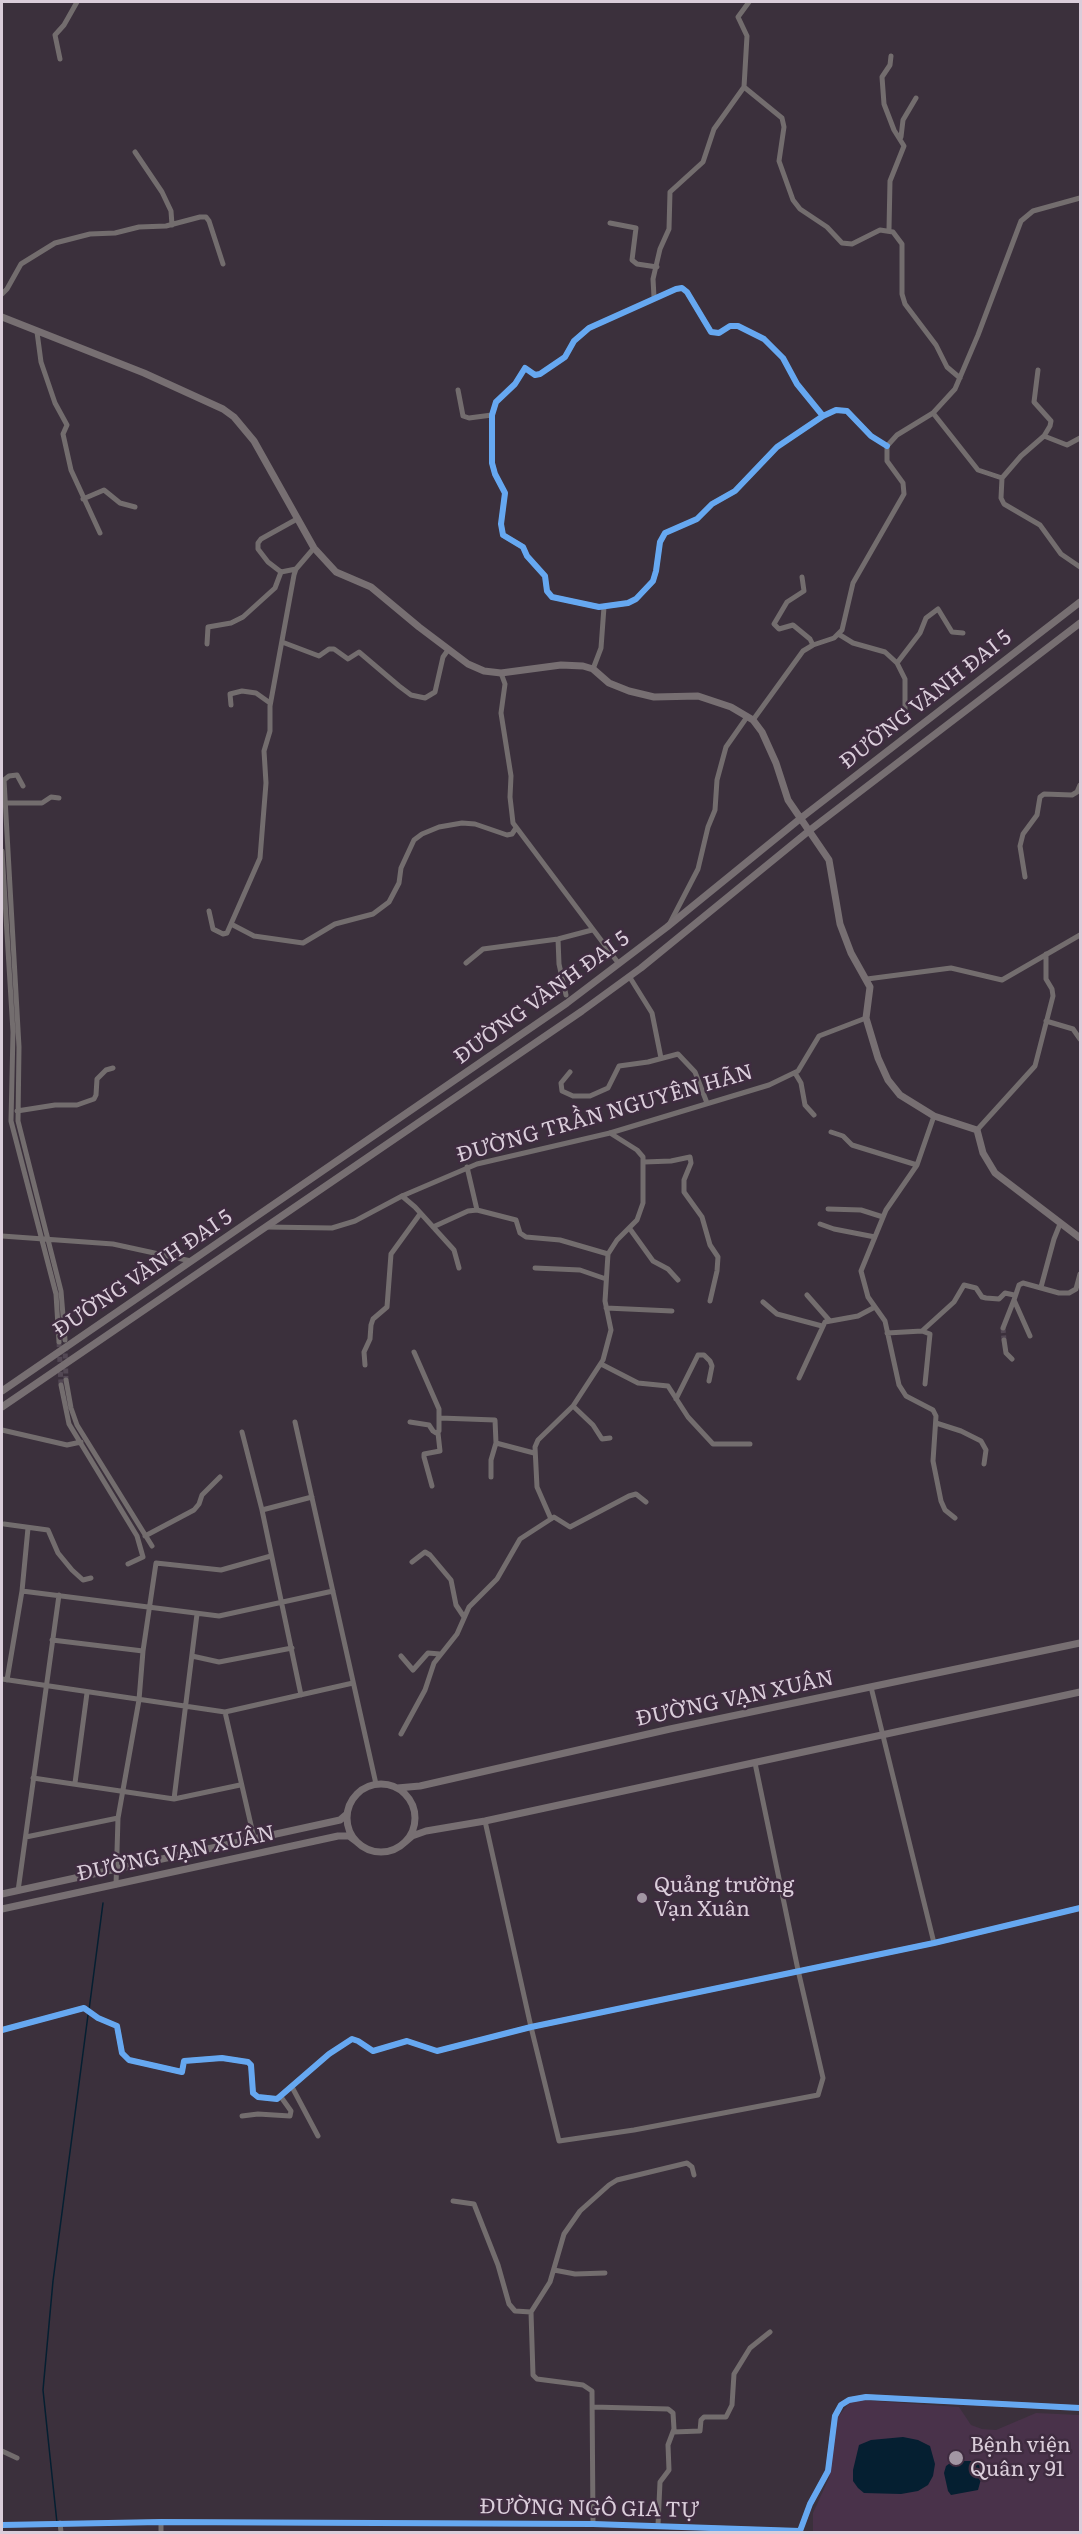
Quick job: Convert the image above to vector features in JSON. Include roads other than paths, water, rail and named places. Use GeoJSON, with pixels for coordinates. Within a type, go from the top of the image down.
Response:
{"type":"FeatureCollection","features":[{"type":"Feature","properties":{"kind":"street"},"geometry":{"type":"LineString","coordinates":[[60,59],[55,35],[64,25],[77,2]]}},
{"type":"Feature","properties":{"kind":"street"},"geometry":{"type":"LineString","coordinates":[[654,297],[653,283],[660,249],[669,229],[670,192],[703,162],[714,129],[744,87],[747,36],[738,17],[748,2]]}},
{"type":"Feature","properties":{"kind":"street"},"geometry":{"type":"LineString","coordinates":[[891,56],[890,66],[882,77],[884,104],[894,130],[902,139]]}},
{"type":"Feature","properties":{"kind":"street"},"geometry":{"type":"LineString","coordinates":[[744,87],[783,118],[780,166],[793,200],[800,209],[827,227],[842,243],[846,244],[852,244],[880,230],[890,229]]}},
{"type":"Feature","properties":{"kind":"street"},"geometry":{"type":"LineString","coordinates":[[916,98],[903,120],[904,146],[889,190],[890,229],[902,244],[902,294],[905,304],[936,345],[947,367],[960,378]]}},
{"type":"Feature","properties":{"kind":"street"},"geometry":{"type":"LineString","coordinates":[[135,152],[162,192],[171,211],[172,225]]}},
{"type":"Feature","properties":{"kind":"street"},"geometry":{"type":"LineString","coordinates":[[840,635],[853,583],[904,494],[903,483],[887,460],[887,446],[897,435],[933,413],[952,394],[1021,221],[1033,211],[1080,198]]}},
{"type":"Feature","properties":{"kind":"street"},"geometry":{"type":"LineString","coordinates":[[2,294],[10,285],[21,264],[55,243],[90,234],[172,225],[200,217],[208,218],[223,264]]}},
{"type":"Feature","properties":{"kind":"street"},"geometry":{"type":"LineString","coordinates":[[610,223],[635,227],[637,230],[632,260],[637,264],[657,267]]}},
{"type":"Feature","properties":{"kind":"street"},"geometry":{"type":"LineString","coordinates":[[823,416],[797,384],[783,358],[760,336],[738,326],[730,326],[718,333],[711,332],[687,292],[682,288],[654,297],[585,331],[574,341],[565,357],[540,374],[535,375],[528,368],[523,370],[515,384],[496,402],[492,415],[493,469],[505,493],[501,524],[503,535],[523,547],[527,556],[545,576],[548,591],[552,597],[604,607],[632,601],[653,580],[660,542],[665,533],[697,519],[716,501],[735,491],[777,447],[823,416],[836,410],[847,411],[871,436],[887,446]]}},
{"type":"Feature","properties":{"kind":"street"},"geometry":{"type":"LineString","coordinates":[[2,317],[144,373],[223,409],[234,417],[254,441],[314,548],[336,572],[371,587],[448,650],[476,668],[501,673],[561,665],[583,666],[594,669],[609,683],[629,691],[654,698],[698,696],[731,707],[750,719],[762,732],[776,763],[788,800],[829,860],[840,924],[851,953],[870,987],[866,1018],[878,1058],[888,1080],[900,1095],[934,1116],[977,1130]]}},
{"type":"Feature","properties":{"kind":"street"},"geometry":{"type":"LineString","coordinates":[[37,332],[41,362],[55,403],[67,425],[63,435],[69,464],[100,533]]}},
{"type":"Feature","properties":{"kind":"street"},"geometry":{"type":"LineString","coordinates":[[1038,370],[1034,402],[1051,421],[1044,436],[1021,456],[1002,478],[1001,498],[1004,504],[1040,525],[1061,554],[1080,567]]}},
{"type":"Feature","properties":{"kind":"street"},"geometry":{"type":"LineString","coordinates":[[458,390],[461,413],[466,418],[492,415]]}},
{"type":"Feature","properties":{"kind":"street"},"geometry":{"type":"LineString","coordinates":[[933,413],[978,470],[1002,478]]}},
{"type":"Feature","properties":{"kind":"street"},"geometry":{"type":"LineString","coordinates":[[1044,436],[1067,446],[1080,438]]}},
{"type":"Feature","properties":{"kind":"street"},"geometry":{"type":"LineString","coordinates":[[83,499],[104,490],[120,503],[135,507]]}},
{"type":"Feature","properties":{"kind":"street"},"geometry":{"type":"LineString","coordinates":[[296,569],[281,572],[268,562],[258,549],[258,543],[261,538],[297,519]]}},
{"type":"Feature","properties":{"kind":"street"},"geometry":{"type":"LineString","coordinates":[[209,911],[211,924],[218,932],[227,933],[262,851],[266,778],[264,752],[270,730],[270,703],[296,569],[314,548]]}},
{"type":"Feature","properties":{"kind":"street"},"geometry":{"type":"LineString","coordinates":[[207,644],[208,627],[231,623],[243,617],[275,588],[281,572]]}},
{"type":"Feature","properties":{"kind":"street"},"geometry":{"type":"LineString","coordinates":[[802,577],[804,591],[787,602],[774,624],[779,630],[793,625],[810,639],[813,645]]}},
{"type":"Feature","properties":{"kind":"street","name":"ĐƯỜNG VÀNH ĐAI 5"},"geometry":{"type":"LineString","coordinates":[[2,1391],[567,1004],[667,927],[801,818],[1080,602]]}},
{"type":"Feature","properties":{"kind":"street"},"geometry":{"type":"LineString","coordinates":[[594,669],[599,655],[604,607]]}},
{"type":"Feature","properties":{"kind":"street"},"geometry":{"type":"LineString","coordinates":[[897,663],[918,636],[926,618],[938,609],[952,632],[963,633]]}},
{"type":"Feature","properties":{"kind":"street","name":"ĐƯỜNG VÀNH ĐAI 5"},"geometry":{"type":"LineString","coordinates":[[2,1407],[569,1021],[629,976],[810,831],[1080,623]]}},
{"type":"Feature","properties":{"kind":"street"},"geometry":{"type":"LineString","coordinates":[[667,927],[698,869],[708,826],[715,810],[717,780],[726,747],[796,659],[813,645],[840,635],[862,646],[884,652],[897,663],[905,679],[905,709]]}},
{"type":"Feature","properties":{"kind":"street"},"geometry":{"type":"LineString","coordinates":[[282,642],[318,656],[329,649],[334,649],[348,659],[359,652],[399,687],[411,695],[425,698],[435,692],[443,657],[448,650]]}},
{"type":"Feature","properties":{"kind":"street"},"geometry":{"type":"LineString","coordinates":[[501,673],[505,684],[501,713],[511,776],[512,817],[516,828],[620,964]]}},
{"type":"Feature","properties":{"kind":"street"},"geometry":{"type":"LineString","coordinates":[[231,705],[230,694],[242,691],[256,693],[270,703]]}},
{"type":"Feature","properties":{"kind":"street"},"geometry":{"type":"LineString","coordinates":[[23,786],[17,775],[4,780],[5,851],[19,1047],[17,1111],[20,1137],[56,1294],[62,1341]]}},
{"type":"Feature","properties":{"kind":"street"},"geometry":{"type":"LineString","coordinates":[[1024,877],[1020,846],[1023,834],[1037,815],[1040,797],[1044,794],[1074,794],[1080,785]]}},
{"type":"Feature","properties":{"kind":"street"},"geometry":{"type":"LineString","coordinates":[[6,803],[42,803],[51,797],[58,798]]}},
{"type":"Feature","properties":{"kind":"street"},"geometry":{"type":"LineString","coordinates":[[231,924],[254,936],[303,943],[335,924],[372,914],[389,902],[399,884],[401,868],[414,840],[422,834],[439,827],[462,823],[475,824],[507,835],[512,834],[516,828]]}},
{"type":"Feature","properties":{"kind":"street"},"geometry":{"type":"LineString","coordinates":[[466,963],[483,949],[558,939],[592,930]]}},
{"type":"Feature","properties":{"kind":"street"},"geometry":{"type":"LineString","coordinates":[[867,980],[951,969],[1002,980],[1080,935]]}},
{"type":"Feature","properties":{"kind":"street"},"geometry":{"type":"LineString","coordinates":[[558,939],[559,964],[567,995]]}},
{"type":"Feature","properties":{"kind":"street"},"geometry":{"type":"LineString","coordinates":[[12,952],[11,1121],[45,1239]]}},
{"type":"Feature","properties":{"kind":"street"},"geometry":{"type":"LineString","coordinates":[[977,1130],[1035,1066],[1053,993],[1046,979],[1046,954]]}},
{"type":"Feature","properties":{"kind":"street"},"geometry":{"type":"LineString","coordinates":[[629,976],[652,1013],[661,1058]]}},
{"type":"Feature","properties":{"kind":"street"},"geometry":{"type":"LineString","coordinates":[[814,1115],[805,1105],[801,1083],[795,1073],[802,1066],[819,1036],[866,1018]]}},
{"type":"Feature","properties":{"kind":"street"},"geometry":{"type":"LineString","coordinates":[[1046,1021],[1073,1029],[1080,1039]]}},
{"type":"Feature","properties":{"kind":"street"},"geometry":{"type":"LineString","coordinates":[[570,1072],[561,1083],[562,1091],[573,1096],[590,1096],[608,1088],[619,1066],[673,1054],[682,1056],[695,1072],[707,1103]]}},
{"type":"Feature","properties":{"kind":"street"},"geometry":{"type":"LineString","coordinates":[[17,1111],[55,1105],[77,1105],[94,1099],[97,1079],[106,1070],[113,1068]]}},
{"type":"Feature","properties":{"kind":"street","name":"ĐƯỜNG TRẦN NGUYÊN HÃN"},"geometry":{"type":"LineString","coordinates":[[266,1227],[332,1228],[356,1221],[402,1196],[467,1167],[610,1133],[769,1085],[795,1073]]}},
{"type":"Feature","properties":{"kind":"street"},"geometry":{"type":"LineString","coordinates":[[934,1116],[916,1166],[889,1204],[861,1271],[868,1297],[885,1321],[899,1385],[906,1396],[933,1410],[936,1423],[933,1461],[941,1501],[945,1510],[955,1518]]}},
{"type":"Feature","properties":{"kind":"street"},"geometry":{"type":"LineString","coordinates":[[977,1130],[983,1153],[995,1173],[1080,1238]]}},
{"type":"Feature","properties":{"kind":"street"},"geometry":{"type":"LineString","coordinates":[[831,1132],[843,1136],[852,1145],[916,1166]]}},
{"type":"Feature","properties":{"kind":"street"},"geometry":{"type":"LineString","coordinates":[[551,1518],[537,1487],[534,1452],[538,1440],[573,1406],[601,1364],[611,1335],[610,1319],[606,1308],[608,1254],[617,1240],[637,1220],[643,1203],[644,1162],[637,1150],[610,1133]]}},
{"type":"Feature","properties":{"kind":"street"},"geometry":{"type":"LineString","coordinates":[[644,1162],[671,1161],[690,1157],[691,1163],[684,1180],[684,1192],[702,1217],[710,1245],[717,1255],[718,1269],[710,1301]]}},
{"type":"Feature","properties":{"kind":"street"},"geometry":{"type":"LineString","coordinates":[[467,1167],[477,1210]]}},
{"type":"Feature","properties":{"kind":"street"},"geometry":{"type":"LineString","coordinates":[[402,1196],[454,1250],[459,1268]]}},
{"type":"Feature","properties":{"kind":"street"},"geometry":{"type":"LineString","coordinates":[[828,1209],[861,1210],[883,1217]]}},
{"type":"Feature","properties":{"kind":"street"},"geometry":{"type":"LineString","coordinates":[[433,1227],[468,1211],[477,1210],[516,1220],[522,1236],[560,1240],[608,1254]]}},
{"type":"Feature","properties":{"kind":"street"},"geometry":{"type":"LineString","coordinates":[[365,1365],[364,1352],[370,1339],[373,1319],[387,1307],[391,1254],[420,1214]]}},
{"type":"Feature","properties":{"kind":"street"},"geometry":{"type":"LineString","coordinates":[[820,1224],[875,1237]]}},
{"type":"Feature","properties":{"kind":"street"},"geometry":{"type":"LineString","coordinates":[[1041,1287],[1060,1224]]}},
{"type":"Feature","properties":{"kind":"street"},"geometry":{"type":"LineString","coordinates":[[630,1228],[653,1262],[668,1269],[678,1280]]}},
{"type":"Feature","properties":{"kind":"street"},"geometry":{"type":"LineString","coordinates":[[2,1236],[122,1245],[191,1261]]}},
{"type":"Feature","properties":{"kind":"street"},"geometry":{"type":"LineString","coordinates":[[535,1268],[580,1270],[606,1279]]}},
{"type":"Feature","properties":{"kind":"street"},"geometry":{"type":"LineString","coordinates":[[1004,1328],[1021,1283],[1059,1293],[1069,1293],[1076,1289],[1080,1274]]}},
{"type":"Feature","properties":{"kind":"street"},"geometry":{"type":"LineString","coordinates":[[922,1331],[954,1302],[964,1285],[976,1288],[982,1297],[999,1299],[1005,1293],[1014,1298],[1030,1336]]}},
{"type":"Feature","properties":{"kind":"street"},"geometry":{"type":"LineString","coordinates":[[807,1295],[821,1308],[829,1320]]}},
{"type":"Feature","properties":{"kind":"street"},"geometry":{"type":"LineString","coordinates":[[763,1302],[777,1314],[822,1326]]}},
{"type":"Feature","properties":{"kind":"street"},"geometry":{"type":"LineString","coordinates":[[799,1378],[822,1326],[829,1320],[858,1316],[875,1306]]}},
{"type":"Feature","properties":{"kind":"street"},"geometry":{"type":"LineString","coordinates":[[606,1308],[672,1311]]}},
{"type":"Feature","properties":{"kind":"street"},"geometry":{"type":"LineString","coordinates":[[887,1334],[928,1332],[931,1338],[925,1384]]}},
{"type":"Feature","properties":{"kind":"street"},"geometry":{"type":"LineString","coordinates":[[1004,1340],[1006,1353],[1012,1359]]}},
{"type":"Feature","properties":{"kind":"street"},"geometry":{"type":"LineString","coordinates":[[414,1352],[435,1396],[440,1418],[438,1433],[440,1451],[424,1454],[432,1486]]}},
{"type":"Feature","properties":{"kind":"street"},"geometry":{"type":"LineString","coordinates":[[676,1399],[698,1355],[704,1354],[710,1361],[709,1381]]}},
{"type":"Feature","properties":{"kind":"street"},"geometry":{"type":"LineString","coordinates":[[601,1364],[638,1383],[668,1386],[693,1424],[713,1444],[750,1444]]}},
{"type":"Feature","properties":{"kind":"street"},"geometry":{"type":"LineString","coordinates":[[66,1380],[77,1425],[152,1546]]}},
{"type":"Feature","properties":{"kind":"street"},"geometry":{"type":"LineString","coordinates":[[61,1385],[65,1413],[137,1536],[143,1557],[128,1564]]}},
{"type":"Feature","properties":{"kind":"street"},"geometry":{"type":"LineString","coordinates":[[573,1406],[593,1425],[602,1439],[610,1438]]}},
{"type":"Feature","properties":{"kind":"street"},"geometry":{"type":"LineString","coordinates":[[440,1418],[495,1420],[496,1443],[491,1460],[491,1477]]}},
{"type":"Feature","properties":{"kind":"street"},"geometry":{"type":"LineString","coordinates":[[295,1422],[376,1784]]}},
{"type":"Feature","properties":{"kind":"street"},"geometry":{"type":"LineString","coordinates":[[410,1422],[429,1425],[433,1431],[438,1433]]}},
{"type":"Feature","properties":{"kind":"street"},"geometry":{"type":"LineString","coordinates":[[936,1423],[961,1431],[981,1441],[986,1450],[984,1464]]}},
{"type":"Feature","properties":{"kind":"street"},"geometry":{"type":"LineString","coordinates":[[2,1431],[67,1445],[81,1442]]}},
{"type":"Feature","properties":{"kind":"street"},"geometry":{"type":"LineString","coordinates":[[242,1432],[262,1510],[301,1695]]}},
{"type":"Feature","properties":{"kind":"street"},"geometry":{"type":"LineString","coordinates":[[496,1443],[534,1452]]}},
{"type":"Feature","properties":{"kind":"street"},"geometry":{"type":"LineString","coordinates":[[145,1536],[194,1510],[202,1496],[220,1478]]}},
{"type":"Feature","properties":{"kind":"street"},"geometry":{"type":"LineString","coordinates":[[401,1734],[410,1721],[432,1667],[457,1634],[472,1603],[495,1582],[520,1539],[554,1517],[570,1527],[629,1496],[636,1494],[645,1502]]}},
{"type":"Feature","properties":{"kind":"street"},"geometry":{"type":"LineString","coordinates":[[262,1510],[312,1497]]}},
{"type":"Feature","properties":{"kind":"street"},"geometry":{"type":"LineString","coordinates":[[4,1524],[48,1530],[58,1554],[72,1570],[83,1580],[91,1578]]}},
{"type":"Feature","properties":{"kind":"street"},"geometry":{"type":"LineString","coordinates":[[28,1528],[22,1591],[4,1680],[225,1712],[353,1683]]}},
{"type":"Feature","properties":{"kind":"street"},"geometry":{"type":"LineString","coordinates":[[412,1562],[425,1552],[430,1555],[450,1580],[456,1605],[464,1617]]}},
{"type":"Feature","properties":{"kind":"street"},"geometry":{"type":"LineString","coordinates":[[116,1885],[118,1818],[139,1700],[143,1651],[156,1563],[221,1570],[271,1556]]}},
{"type":"Feature","properties":{"kind":"street"},"geometry":{"type":"LineString","coordinates":[[22,1591],[219,1616],[333,1592]]}},
{"type":"Feature","properties":{"kind":"street"},"geometry":{"type":"LineString","coordinates":[[18,1891],[59,1595]]}},
{"type":"Feature","properties":{"kind":"street"},"geometry":{"type":"LineString","coordinates":[[174,1799],[197,1614]]}},
{"type":"Feature","properties":{"kind":"street"},"geometry":{"type":"LineString","coordinates":[[52,1640],[143,1651]]}},
{"type":"Feature","properties":{"kind":"street","name":"ĐƯỜNG VẠN XUÂN"},"geometry":{"type":"LineString","coordinates":[[398,1788],[420,1786],[670,1729],[1080,1643]]}},
{"type":"Feature","properties":{"kind":"street"},"geometry":{"type":"LineString","coordinates":[[192,1656],[219,1662],[292,1648]]}},
{"type":"Feature","properties":{"kind":"street"},"geometry":{"type":"LineString","coordinates":[[401,1656],[413,1670],[428,1653],[440,1654]]}},
{"type":"Feature","properties":{"kind":"street"},"geometry":{"type":"LineString","coordinates":[[870,1687],[934,1943]]}},
{"type":"Feature","properties":{"kind":"street"},"geometry":{"type":"LineString","coordinates":[[405,1842],[411,1834],[415,1813],[412,1803],[398,1788],[387,1784],[376,1784],[356,1794],[347,1814],[351,1834],[357,1842],[375,1851],[386,1851],[405,1842],[412,1836],[426,1831],[485,1821],[1080,1692]]}},
{"type":"Feature","properties":{"kind":"street"},"geometry":{"type":"LineString","coordinates":[[75,1783],[87,1693]]}},
{"type":"Feature","properties":{"kind":"street"},"geometry":{"type":"LineString","coordinates":[[225,1712],[254,1838]]}},
{"type":"Feature","properties":{"kind":"street"},"geometry":{"type":"LineString","coordinates":[[485,1821],[559,2141],[634,2130],[818,2095],[823,2078],[755,1763]]}},
{"type":"Feature","properties":{"kind":"street"},"geometry":{"type":"LineString","coordinates":[[33,1778],[174,1799],[240,1785]]}},
{"type":"Feature","properties":{"kind":"street","name":"ĐƯỜNG VẠN XUÂN"},"geometry":{"type":"LineString","coordinates":[[2,1894],[340,1820],[347,1814]]}},
{"type":"Feature","properties":{"kind":"street"},"geometry":{"type":"LineString","coordinates":[[26,1837],[118,1818]]}},
{"type":"Feature","properties":{"kind":"street","name":"ĐƯỜNG VẠN XUÂN"},"geometry":{"type":"LineString","coordinates":[[2,1909],[338,1836],[349,1836],[357,1842]]}},
{"type":"Feature","properties":{"kind":"street"},"geometry":{"type":"LineString","coordinates":[[2,2030],[81,2008],[117,2026],[122,2053],[129,2060],[182,2072],[184,2061],[222,2058],[248,2062],[251,2065],[252,2090],[255,2096],[272,2100],[281,2097],[329,2054],[349,2040],[358,2041],[373,2051],[407,2041],[437,2051],[531,2027],[934,1943],[1080,1908]]}},
{"type":"Feature","properties":{"kind":"street"},"geometry":{"type":"LineString","coordinates":[[292,2087],[318,2136]]}},
{"type":"Feature","properties":{"kind":"street"},"geometry":{"type":"LineString","coordinates":[[242,2116],[258,2114],[290,2116],[291,2111],[281,2097]]}},
{"type":"Feature","properties":{"kind":"street"},"geometry":{"type":"LineString","coordinates":[[592,2524],[592,2391],[587,2386],[537,2379],[533,2375],[531,2312],[548,2288],[564,2234],[580,2211],[609,2185],[617,2180],[687,2163],[692,2167],[694,2175]]}},
{"type":"Feature","properties":{"kind":"street"},"geometry":{"type":"LineString","coordinates":[[453,2201],[457,2204],[471,2203],[475,2206],[498,2265],[509,2304],[515,2311],[531,2312]]}},
{"type":"Feature","properties":{"kind":"street"},"geometry":{"type":"LineString","coordinates":[[554,2270],[575,2274],[605,2273]]}},
{"type":"Feature","properties":{"kind":"street"},"geometry":{"type":"LineString","coordinates":[[673,2432],[700,2431],[701,2420],[704,2417],[726,2417],[732,2405],[734,2374],[750,2348],[770,2332]]}},
{"type":"Feature","properties":{"kind":"street","name":"ĐƯỜNG NGÔ GIA TỰ"},"geometry":{"type":"LineString","coordinates":[[2,2525],[161,2522],[507,2523],[658,2525],[800,2531],[810,2504],[828,2471],[835,2416],[841,2405],[849,2400],[866,2397],[1080,2408]]}},
{"type":"Feature","properties":{"kind":"street"},"geometry":{"type":"LineString","coordinates":[[593,2407],[672,2410],[673,2432],[668,2445],[669,2470],[660,2481],[658,2525]]}},
{"type":"Feature","properties":{"kind":"street"},"geometry":{"type":"LineString","coordinates":[[2,2451],[17,2458]]}},
{"type":"Feature","properties":{"kind":"street"},"geometry":{"type":"LineString","coordinates":[[161,2522],[161,2532]]}},
{"type":"Feature","properties":{"kind":"street"},"geometry":{"type":"LineString","coordinates":[[60,2523],[61,2532]]}},
{"type":"Feature","properties":{"kind":"street"},"geometry":{"type":"LineString","coordinates":[[504,2532],[507,2523]]}},
{"type":"Feature","properties":{"kind":"water"},"geometry":{"type":"Polygon","coordinates":[[[903,2437],[918,2440],[930,2446],[935,2464],[933,2476],[928,2485],[918,2491],[901,2494],[864,2493],[853,2481],[853,2470],[859,2445],[871,2440],[903,2437]]]}},
{"type":"Feature","properties":{"kind":"water"},"geometry":{"type":"Polygon","coordinates":[[[953,2461],[979,2463],[981,2479],[978,2490],[951,2495],[944,2473],[946,2466],[953,2461]]]}},
{"type":"Feature","properties":{"kind":"waterway"},"geometry":{"type":"LineString","coordinates":[[89,2010],[103,1903]]}},
{"type":"Feature","properties":{"kind":"waterway"},"geometry":{"type":"LineString","coordinates":[[57,2523],[43,2390],[53,2281],[88,2015]]}},
{"type":"Feature","properties":{"kind":"tunnel"},"geometry":{"type":"LineString","coordinates":[[1003,1328],[1004,1340]]}},
{"type":"Feature","properties":{"kind":"tunnel"},"geometry":{"type":"LineString","coordinates":[[59,1342],[61,1385]]}},
{"type":"Feature","properties":{"kind":"tunnel"},"geometry":{"type":"LineString","coordinates":[[65,1346],[66,1380]]}},
{"type":"Feature","properties":{"kind":"place","name":"Quảng trường Vạn Xuân"},"geometry":{"type":"Point","coordinates":[642,1898]}},
{"type":"Feature","properties":{"kind":"place","name":"Bệnh viện Quân y 91"},"geometry":{"type":"Point","coordinates":[956,2458]}}]}
